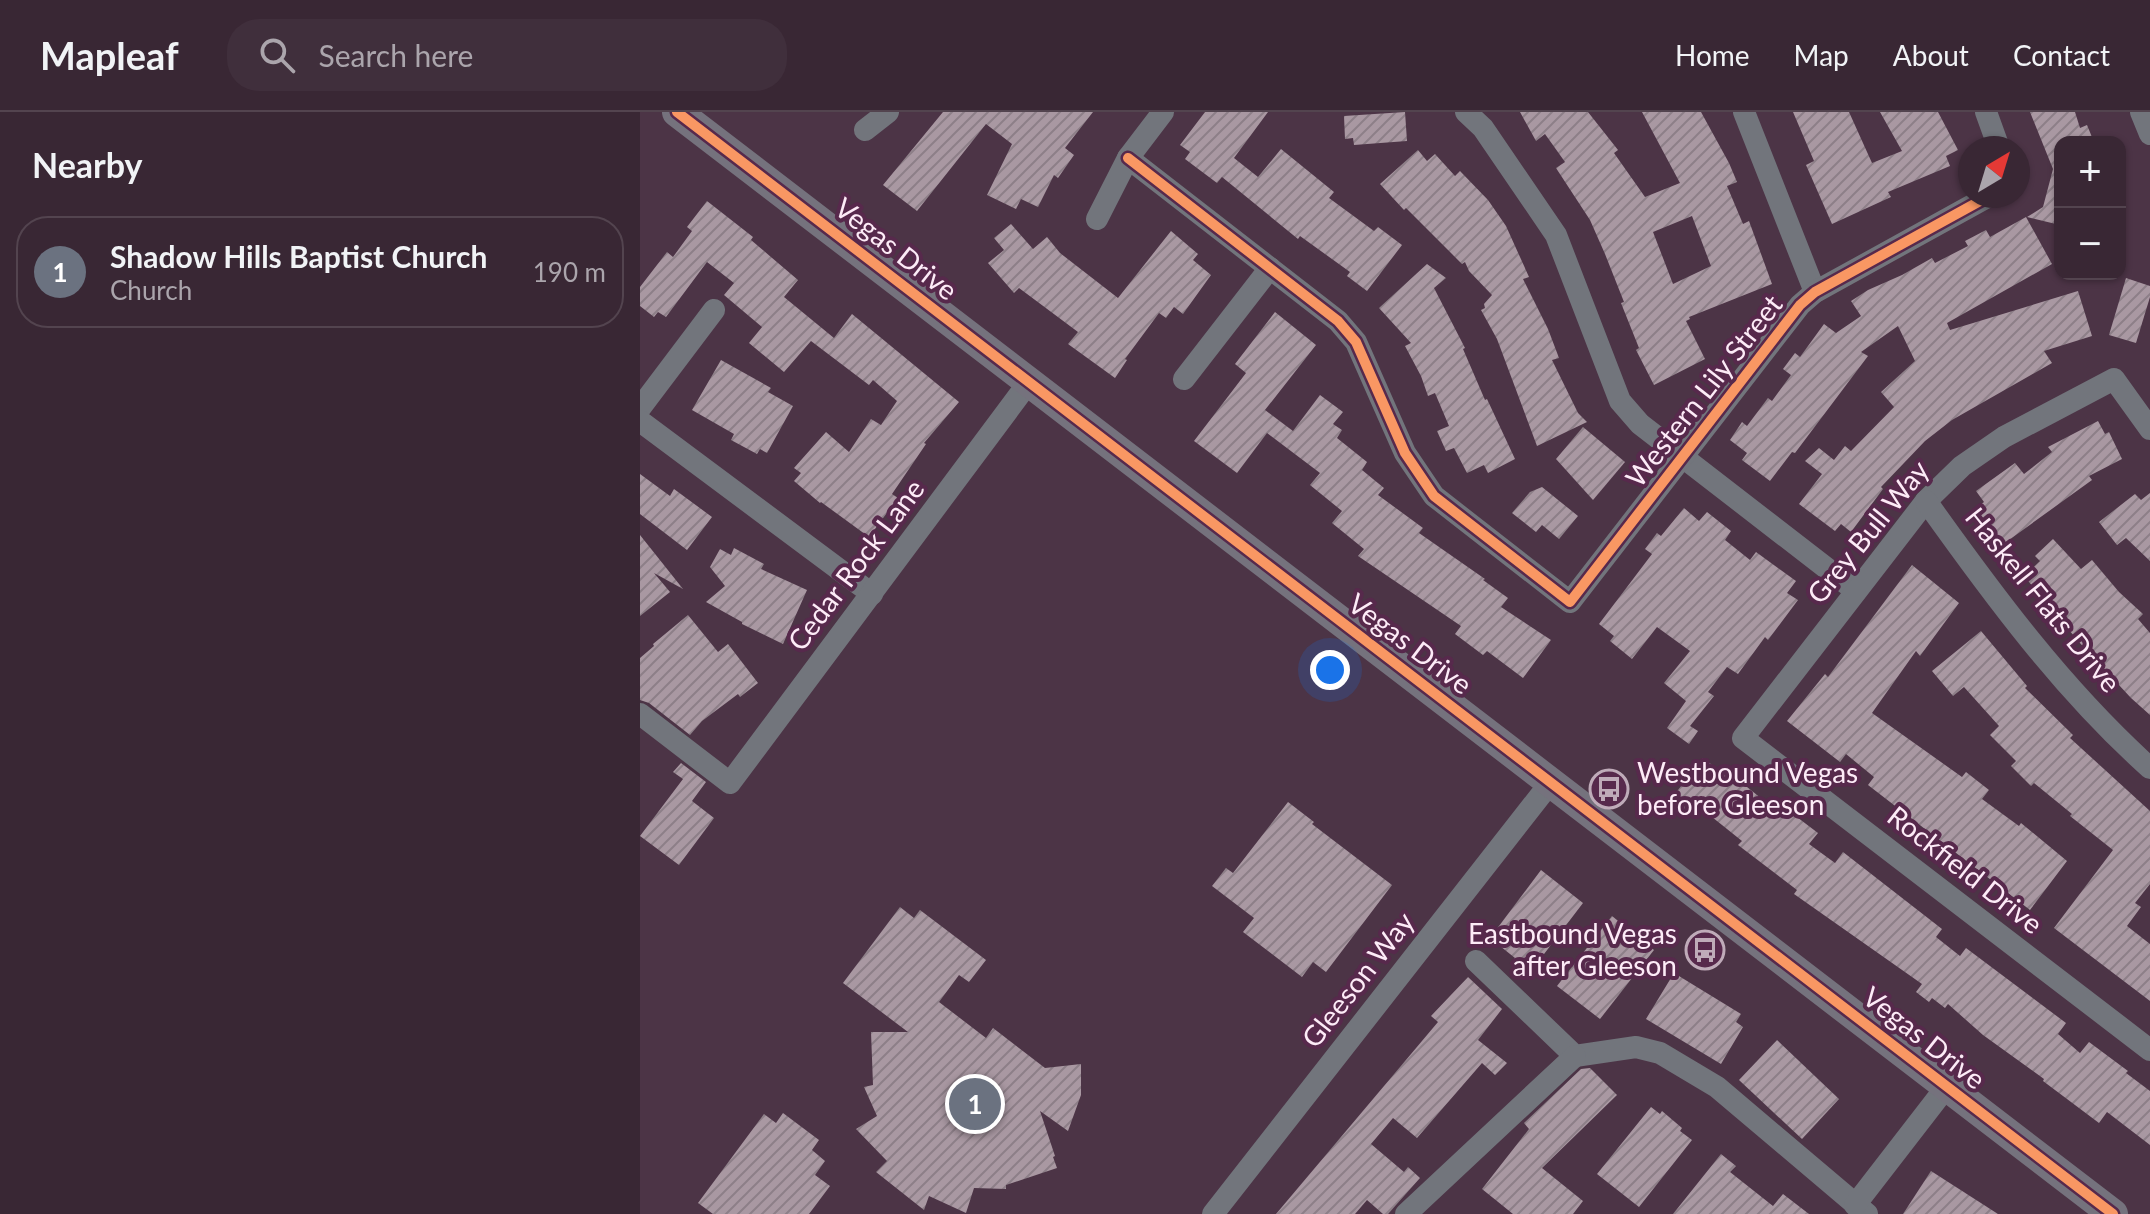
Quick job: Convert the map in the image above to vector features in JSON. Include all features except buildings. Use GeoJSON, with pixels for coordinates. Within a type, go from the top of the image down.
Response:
{"type":"FeatureCollection","features":[{"type":"Feature","properties":{"kind":"main road","name":"Vegas Drive"},"geometry":{"type":"LineString","coordinates":[[677,112],[2113,1214]]}},
{"type":"Feature","properties":{"kind":"street"},"geometry":{"type":"LineString","coordinates":[[865,130],[888,112]]}},
{"type":"Feature","properties":{"kind":"street"},"geometry":{"type":"LineString","coordinates":[[1097,219],[1128,158],[1163,112]]}},
{"type":"Feature","properties":{"kind":"street"},"geometry":{"type":"LineString","coordinates":[[1466,112],[1483,128],[1556,235],[1620,401],[1640,424],[1856,591]]}},
{"type":"Feature","properties":{"kind":"street"},"geometry":{"type":"LineString","coordinates":[[1744,112],[1815,292]]}},
{"type":"Feature","properties":{"kind":"street"},"geometry":{"type":"LineString","coordinates":[[1986,112],[1995,136]]}},
{"type":"Feature","properties":{"kind":"street"},"geometry":{"type":"LineString","coordinates":[[2141,112],[2150,134]]}},
{"type":"Feature","properties":{"kind":"street"},"geometry":{"type":"LineString","coordinates":[[1128,158],[1270,268],[1184,379]]}},
{"type":"Feature","properties":{"kind":"street","name":"Western Lily Street"},"geometry":{"type":"LineString","coordinates":[[1270,268],[1338,321],[1356,342],[1405,453],[1434,496],[1570,602],[1800,305],[1815,292],[1967,208]]}},
{"type":"Feature","properties":{"kind":"street"},"geometry":{"type":"LineString","coordinates":[[640,408],[714,310]]}},
{"type":"Feature","properties":{"kind":"street","name":"Grey Bull Way"},"geometry":{"type":"LineString","coordinates":[[1743,738],[1926,501],[1962,466],[2004,437],[2114,379],[2150,429]]}},
{"type":"Feature","properties":{"kind":"street","name":"Cedar Rock Lane"},"geometry":{"type":"LineString","coordinates":[[640,714],[730,783],[1029,382]]}},
{"type":"Feature","properties":{"kind":"street"},"geometry":{"type":"LineString","coordinates":[[640,421],[872,594]]}},
{"type":"Feature","properties":{"kind":"street","name":"Haskell Flats Drive"},"geometry":{"type":"LineString","coordinates":[[1926,501],[1991,591],[2068,685],[2150,768]]}},
{"type":"Feature","properties":{"kind":"street","name":"Rockfield Drive"},"geometry":{"type":"LineString","coordinates":[[1743,738],[2150,1050]]}},
{"type":"Feature","properties":{"kind":"street","name":"Gleeson Way"},"geometry":{"type":"LineString","coordinates":[[1213,1214],[1551,782]]}},
{"type":"Feature","properties":{"kind":"street"},"geometry":{"type":"LineString","coordinates":[[1476,961],[1575,1056]]}},
{"type":"Feature","properties":{"kind":"street"},"geometry":{"type":"LineString","coordinates":[[1406,1214],[1575,1056],[1636,1047],[1660,1053],[1717,1087],[1861,1210],[1947,1086]]}},
{"type":"Feature","properties":{"kind":"cycle path"},"geometry":{"type":"LineString","coordinates":[[677,112],[2113,1214]]}},
{"type":"Feature","properties":{"kind":"cycle path"},"geometry":{"type":"LineString","coordinates":[[1128,158],[1338,321],[1356,342],[1405,453],[1434,496],[1570,602],[1800,305],[1815,292],[1967,208]]}},
{"type":"Feature","properties":{"kind":"place","name":"Westbound Vegas before Gleeson"},"geometry":{"type":"Point","coordinates":[1609,789]}},
{"type":"Feature","properties":{"kind":"place","name":"Eastbound Vegas after Gleeson"},"geometry":{"type":"Point","coordinates":[1705,950]}},
{"type":"Feature","properties":{"kind":"place","name":"Shadow Hills Baptist Church"},"geometry":{"type":"Point","coordinates":[975,1104]}}]}
